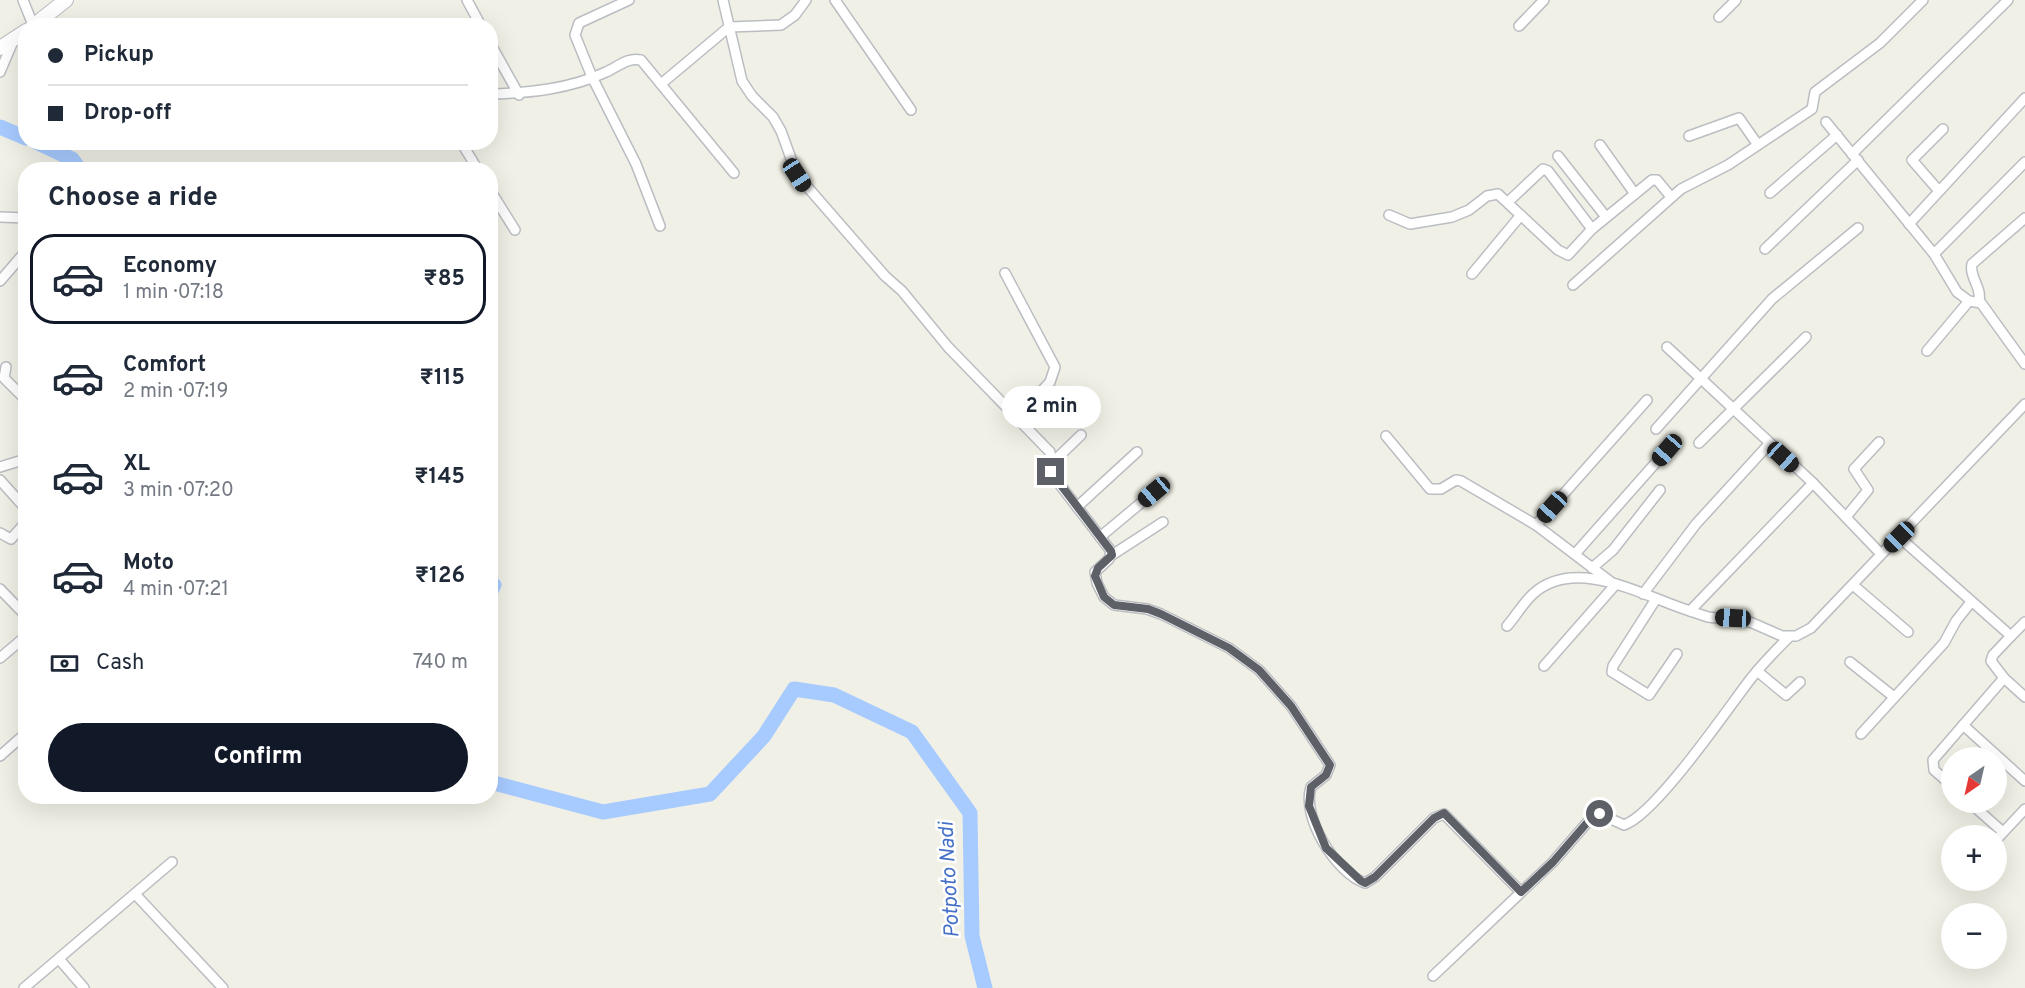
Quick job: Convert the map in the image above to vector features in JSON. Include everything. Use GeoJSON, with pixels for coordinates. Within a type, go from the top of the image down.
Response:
{"type":"FeatureCollection","features":[{"type":"Feature","properties":{"kind":"main road"},"geometry":{"type":"LineString","coordinates":[[42,18],[66,0]]}},
{"type":"Feature","properties":{"kind":"main road"},"geometry":{"type":"LineString","coordinates":[[0,48],[18,35]]}},
{"type":"Feature","properties":{"kind":"street"},"geometry":{"type":"LineString","coordinates":[[23,0],[30,18]]}},
{"type":"Feature","properties":{"kind":"street"},"geometry":{"type":"LineString","coordinates":[[467,0],[477,18]]}},
{"type":"Feature","properties":{"kind":"street"},"geometry":{"type":"LineString","coordinates":[[629,0],[584,20],[575,29],[577,42],[592,77],[636,164],[660,226]]}},
{"type":"Feature","properties":{"kind":"street"},"geometry":{"type":"LineString","coordinates":[[723,0],[742,81],[777,124],[791,164],[804,187],[885,276],[897,285],[948,347],[1050,452],[1054,477],[1112,555]]}},
{"type":"Feature","properties":{"kind":"street"},"geometry":{"type":"LineString","coordinates":[[661,84],[729,27],[781,25],[788,22],[806,0]]}},
{"type":"Feature","properties":{"kind":"street"},"geometry":{"type":"LineString","coordinates":[[835,0],[911,110]]}},
{"type":"Feature","properties":{"kind":"street"},"geometry":{"type":"LineString","coordinates":[[1520,26],[1544,0]]}},
{"type":"Feature","properties":{"kind":"street"},"geometry":{"type":"LineString","coordinates":[[1719,17],[1736,0]]}},
{"type":"Feature","properties":{"kind":"street"},"geometry":{"type":"LineString","coordinates":[[1573,285],[1671,197],[1758,145],[1812,109],[1815,92],[1880,43],[1923,0]]}},
{"type":"Feature","properties":{"kind":"street"},"geometry":{"type":"LineString","coordinates":[[1765,249],[2008,0]]}},
{"type":"Feature","properties":{"kind":"street"},"geometry":{"type":"LineString","coordinates":[[0,72],[18,38]]}},
{"type":"Feature","properties":{"kind":"street"},"geometry":{"type":"LineString","coordinates":[[498,57],[519,95]]}},
{"type":"Feature","properties":{"kind":"street"},"geometry":{"type":"LineString","coordinates":[[498,94],[519,95],[592,77],[636,59],[645,63],[734,173]]}},
{"type":"Feature","properties":{"kind":"street"},"geometry":{"type":"LineString","coordinates":[[1909,224],[2025,98]]}},
{"type":"Feature","properties":{"kind":"street"},"geometry":{"type":"LineString","coordinates":[[1689,136],[1739,118],[1758,145]]}},
{"type":"Feature","properties":{"kind":"street"},"geometry":{"type":"LineString","coordinates":[[1826,122],[1934,254],[1957,292],[1974,301],[2025,364]]}},
{"type":"Feature","properties":{"kind":"street"},"geometry":{"type":"LineString","coordinates":[[1939,191],[1912,160],[1943,129]]}},
{"type":"Feature","properties":{"kind":"street"},"geometry":{"type":"LineString","coordinates":[[1770,193],[1837,135]]}},
{"type":"Feature","properties":{"kind":"street"},"geometry":{"type":"LineString","coordinates":[[1600,145],[1635,194]]}},
{"type":"Feature","properties":{"kind":"street"},"geometry":{"type":"LineString","coordinates":[[1558,156],[1606,217]]}},
{"type":"Feature","properties":{"kind":"street"},"geometry":{"type":"LineString","coordinates":[[1934,254],[2025,162]]}},
{"type":"Feature","properties":{"kind":"street"},"geometry":{"type":"LineString","coordinates":[[1508,202],[1543,169],[1548,171],[1592,229]]}},
{"type":"Feature","properties":{"kind":"street"},"geometry":{"type":"LineString","coordinates":[[1389,215],[1410,224],[1461,214],[1493,193],[1508,202],[1564,254],[1571,253],[1592,229],[1654,179],[1671,197]]}},
{"type":"Feature","properties":{"kind":"street"},"geometry":{"type":"LineString","coordinates":[[498,203],[515,230]]}},
{"type":"Feature","properties":{"kind":"street"},"geometry":{"type":"LineString","coordinates":[[1472,274],[1521,214]]}},
{"type":"Feature","properties":{"kind":"street"},"geometry":{"type":"LineString","coordinates":[[0,217],[18,218]]}},
{"type":"Feature","properties":{"kind":"street"},"geometry":{"type":"LineString","coordinates":[[1927,351],[1974,301],[1980,289],[1971,272],[1972,264],[2025,218]]}},
{"type":"Feature","properties":{"kind":"street"},"geometry":{"type":"LineString","coordinates":[[1656,429],[1781,290],[1858,228]]}},
{"type":"Feature","properties":{"kind":"street"},"geometry":{"type":"LineString","coordinates":[[0,281],[18,260]]}},
{"type":"Feature","properties":{"kind":"street"},"geometry":{"type":"LineString","coordinates":[[1005,273],[1055,367],[1050,382],[1017,417]]}},
{"type":"Feature","properties":{"kind":"street"},"geometry":{"type":"LineString","coordinates":[[1699,442],[1806,337]]}},
{"type":"Feature","properties":{"kind":"street"},"geometry":{"type":"LineString","coordinates":[[1667,347],[1812,483],[1881,554]]}},
{"type":"Feature","properties":{"kind":"street"},"geometry":{"type":"LineString","coordinates":[[6,368],[4,378],[18,392]]}},
{"type":"Feature","properties":{"kind":"street"},"geometry":{"type":"LineString","coordinates":[[1536,525],[1647,400]]}},
{"type":"Feature","properties":{"kind":"street"},"geometry":{"type":"LineString","coordinates":[[1433,976],[1521,892],[1596,814],[1624,825],[1643,812],[1680,772],[1757,671],[1790,637],[1811,628],[2025,404]]}},
{"type":"Feature","properties":{"kind":"street"},"geometry":{"type":"LineString","coordinates":[[1052,463],[1081,435]]}},
{"type":"Feature","properties":{"kind":"street"},"geometry":{"type":"LineString","coordinates":[[1386,436],[1430,489],[1441,489],[1456,480],[1536,525],[1614,583],[1708,617],[1749,622],[1790,637]]}},
{"type":"Feature","properties":{"kind":"street"},"geometry":{"type":"LineString","coordinates":[[1846,517],[1868,490],[1854,469],[1879,442]]}},
{"type":"Feature","properties":{"kind":"street"},"geometry":{"type":"LineString","coordinates":[[1643,594],[1696,524],[1769,444]]}},
{"type":"Feature","properties":{"kind":"street"},"geometry":{"type":"LineString","coordinates":[[1575,554],[1667,450]]}},
{"type":"Feature","properties":{"kind":"street"},"geometry":{"type":"LineString","coordinates":[[1077,507],[1137,452]]}},
{"type":"Feature","properties":{"kind":"street"},"geometry":{"type":"LineString","coordinates":[[0,467],[18,461]]}},
{"type":"Feature","properties":{"kind":"street"},"geometry":{"type":"LineString","coordinates":[[0,480],[18,500]]}},
{"type":"Feature","properties":{"kind":"street"},"geometry":{"type":"LineString","coordinates":[[1690,611],[1812,483]]}},
{"type":"Feature","properties":{"kind":"street"},"geometry":{"type":"LineString","coordinates":[[1592,568],[1613,550],[1660,490]]}},
{"type":"Feature","properties":{"kind":"street"},"geometry":{"type":"LineString","coordinates":[[1100,537],[1154,492]]}},
{"type":"Feature","properties":{"kind":"street"},"geometry":{"type":"LineString","coordinates":[[1162,522],[1112,555],[1098,568],[1095,576],[1108,601],[1119,607],[1155,612],[1229,648],[1276,686],[1329,761],[1329,772],[1311,787],[1309,806],[1326,848],[1356,878],[1365,883],[1370,881],[1434,818],[1444,813],[1521,892]]}},
{"type":"Feature","properties":{"kind":"street"},"geometry":{"type":"LineString","coordinates":[[0,533],[11,539],[18,531]]}},
{"type":"Feature","properties":{"kind":"street"},"geometry":{"type":"LineString","coordinates":[[1899,537],[2011,636]]}},
{"type":"Feature","properties":{"kind":"street"},"geometry":{"type":"LineString","coordinates":[[1507,626],[1531,595],[1554,583],[1573,578],[1614,583]]}},
{"type":"Feature","properties":{"kind":"street"},"geometry":{"type":"LineString","coordinates":[[1544,666],[1614,583]]}},
{"type":"Feature","properties":{"kind":"street"},"geometry":{"type":"LineString","coordinates":[[1853,585],[1908,632]]}},
{"type":"Feature","properties":{"kind":"street"},"geometry":{"type":"LineString","coordinates":[[0,589],[18,606]]}},
{"type":"Feature","properties":{"kind":"street"},"geometry":{"type":"LineString","coordinates":[[1656,599],[1613,666],[1612,672],[1649,695],[1677,654]]}},
{"type":"Feature","properties":{"kind":"street"},"geometry":{"type":"LineString","coordinates":[[1861,734],[1944,643],[1956,621],[1971,602]]}},
{"type":"Feature","properties":{"kind":"street"},"geometry":{"type":"LineString","coordinates":[[2025,622],[1993,655],[1991,661],[2004,678],[2025,696]]}},
{"type":"Feature","properties":{"kind":"street"},"geometry":{"type":"LineString","coordinates":[[0,658],[18,643]]}},
{"type":"Feature","properties":{"kind":"street"},"geometry":{"type":"LineString","coordinates":[[1850,662],[1894,697]]}},
{"type":"Feature","properties":{"kind":"street"},"geometry":{"type":"LineString","coordinates":[[1757,671],[1786,695],[1800,682]]}},
{"type":"Feature","properties":{"kind":"street"},"geometry":{"type":"LineString","coordinates":[[1943,747],[2004,678]]}},
{"type":"Feature","properties":{"kind":"street"},"geometry":{"type":"LineString","coordinates":[[1963,725],[2025,781]]}},
{"type":"Feature","properties":{"kind":"street"},"geometry":{"type":"LineString","coordinates":[[0,756],[18,740]]}},
{"type":"Feature","properties":{"kind":"street"},"geometry":{"type":"LineString","coordinates":[[1941,749],[1931,765],[1941,775]]}},
{"type":"Feature","properties":{"kind":"street"},"geometry":{"type":"LineString","coordinates":[[2007,828],[2025,809]]}},
{"type":"Feature","properties":{"kind":"street"},"geometry":{"type":"LineString","coordinates":[[1979,813],[1990,825]]}},
{"type":"Feature","properties":{"kind":"street"},"geometry":{"type":"LineString","coordinates":[[24,988],[172,862]]}},
{"type":"Feature","properties":{"kind":"street"},"geometry":{"type":"LineString","coordinates":[[136,895],[223,988]]}},
{"type":"Feature","properties":{"kind":"street"},"geometry":{"type":"LineString","coordinates":[[59,959],[84,988]]}},
{"type":"Feature","properties":{"kind":"waterway","name":"Potpoto Nadi"},"geometry":{"type":"LineString","coordinates":[[0,127],[18,135]]}},
{"type":"Feature","properties":{"kind":"waterway","name":"Potpoto Nadi"},"geometry":{"type":"LineString","coordinates":[[53,150],[74,162]]}},
{"type":"Feature","properties":{"kind":"waterway","name":"Potpoto Nadi"},"geometry":{"type":"LineString","coordinates":[[498,784],[603,812],[710,794],[764,736],[794,689],[834,695],[912,732],[970,813],[972,936],[985,988]]}},
{"type":"Feature","properties":{"kind":"route"},"geometry":{"type":"LineString","coordinates":[[1051,472],[1111,551],[1112,555],[1109,559],[1095,572],[1097,583],[1108,601],[1119,607],[1148,609],[1161,614],[1193,633],[1229,648],[1276,686],[1329,761],[1330,769],[1326,775],[1313,783],[1311,787],[1309,806],[1329,854],[1356,878],[1365,883],[1370,881],[1434,818],[1444,813],[1521,892],[1553,862],[1592,817],[1600,814]]}}]}
